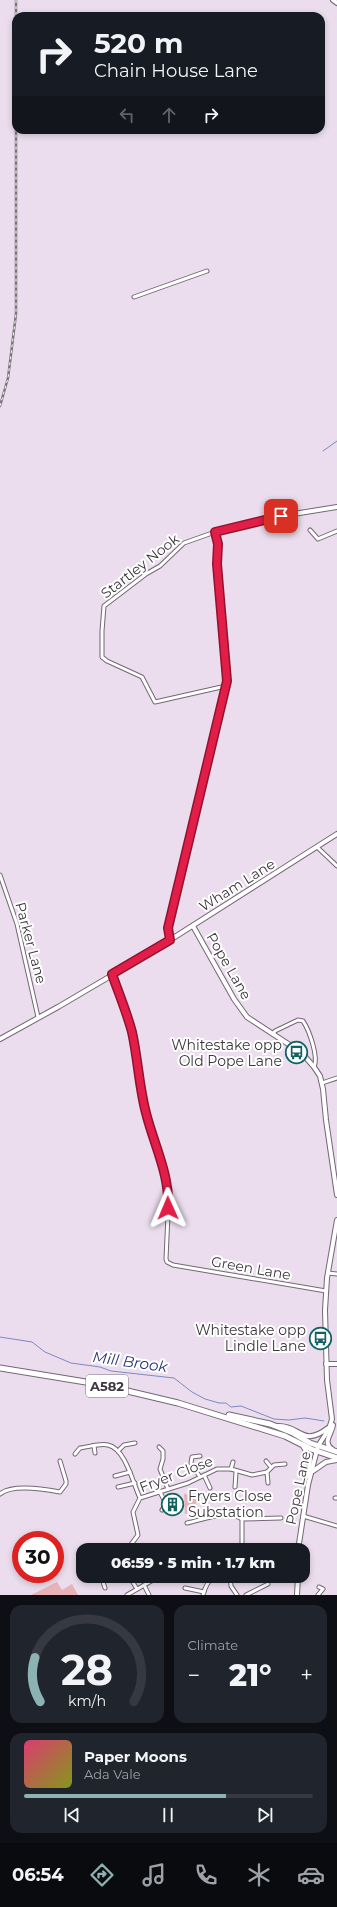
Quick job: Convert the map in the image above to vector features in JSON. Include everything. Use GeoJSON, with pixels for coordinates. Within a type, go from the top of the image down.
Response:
{"type":"FeatureCollection","features":[{"type":"Feature","properties":{"kind":"highway","name":"A582"},"geometry":{"type":"LineString","coordinates":[[0,1368],[111,1387],[212,1412],[245,1418],[275,1426],[318,1446],[336,1452]]}},
{"type":"Feature","properties":{"kind":"highway","name":"A582"},"geometry":{"type":"LineString","coordinates":[[212,1412],[285,1436],[317,1452],[337,1459]]}},
{"type":"Feature","properties":{"kind":"street"},"geometry":{"type":"LineString","coordinates":[[333,0],[337,4]]}},
{"type":"Feature","properties":{"kind":"street"},"geometry":{"type":"LineString","coordinates":[[134,297],[206,271]]}},
{"type":"Feature","properties":{"kind":"street"},"geometry":{"type":"LineString","coordinates":[[170,940],[168,928],[227,681],[218,571],[218,544],[215,532],[281,516],[337,507]]}},
{"type":"Feature","properties":{"kind":"street"},"geometry":{"type":"LineString","coordinates":[[316,530],[311,531],[318,539],[337,531]]}},
{"type":"Feature","properties":{"kind":"street","name":"Startley Nook"},"geometry":{"type":"LineString","coordinates":[[215,532],[184,544],[160,566],[147,573],[104,606],[101,649],[102,657],[107,661],[142,677],[155,702],[226,686]]}},
{"type":"Feature","properties":{"kind":"street","name":"Wham Lane"},"geometry":{"type":"LineString","coordinates":[[0,1039],[148,954],[337,834]]}},
{"type":"Feature","properties":{"kind":"street"},"geometry":{"type":"LineString","coordinates":[[317,847],[337,866]]}},
{"type":"Feature","properties":{"kind":"street","name":"Parker Lane"},"geometry":{"type":"LineString","coordinates":[[0,875],[17,924],[38,1017]]}},
{"type":"Feature","properties":{"kind":"street","name":"Pope Lane"},"geometry":{"type":"LineString","coordinates":[[193,926],[234,999],[247,1017],[302,1053],[314,1067],[322,1083],[337,1195]]}},
{"type":"Feature","properties":{"kind":"street","name":"Green Lane"},"geometry":{"type":"LineString","coordinates":[[112,974],[132,1031],[145,1111],[154,1143],[165,1173],[169,1193],[166,1259],[169,1264],[326,1291]]}},
{"type":"Feature","properties":{"kind":"street"},"geometry":{"type":"LineString","coordinates":[[273,1034],[275,1031],[298,1020],[303,1022],[309,1032],[316,1059],[314,1067]]}},
{"type":"Feature","properties":{"kind":"street"},"geometry":{"type":"LineString","coordinates":[[322,1083],[337,1078]]}},
{"type":"Feature","properties":{"kind":"street","name":"Pope Lane"},"geometry":{"type":"LineString","coordinates":[[299,1543],[309,1480],[318,1446],[330,1427],[332,1419],[326,1364],[326,1291],[337,1220]]}},
{"type":"Feature","properties":{"kind":"street"},"geometry":{"type":"LineString","coordinates":[[328,1273],[337,1274]]}},
{"type":"Feature","properties":{"kind":"street"},"geometry":{"type":"LineString","coordinates":[[326,1364],[337,1364]]}},
{"type":"Feature","properties":{"kind":"street"},"geometry":{"type":"LineString","coordinates":[[332,1419],[333,1426],[327,1444],[336,1452]]}},
{"type":"Feature","properties":{"kind":"street"},"geometry":{"type":"LineString","coordinates":[[275,1426],[283,1426],[304,1436],[311,1437],[317,1436],[330,1427]]}},
{"type":"Feature","properties":{"kind":"street"},"geometry":{"type":"LineString","coordinates":[[118,1451],[124,1445],[135,1443]]}},
{"type":"Feature","properties":{"kind":"street"},"geometry":{"type":"LineString","coordinates":[[302,1444],[310,1458],[309,1480]]}},
{"type":"Feature","properties":{"kind":"street"},"geometry":{"type":"LineString","coordinates":[[75,1454],[80,1448],[107,1445],[118,1451],[130,1472],[140,1498]]}},
{"type":"Feature","properties":{"kind":"street"},"geometry":{"type":"LineString","coordinates":[[94,1446],[95,1453]]}},
{"type":"Feature","properties":{"kind":"street"},"geometry":{"type":"LineString","coordinates":[[159,1447],[163,1451],[164,1459],[160,1468],[168,1489]]}},
{"type":"Feature","properties":{"kind":"street"},"geometry":{"type":"LineString","coordinates":[[200,1456],[192,1457],[191,1463],[200,1477]]}},
{"type":"Feature","properties":{"kind":"street"},"geometry":{"type":"LineString","coordinates":[[312,1473],[324,1463],[337,1459]]}},
{"type":"Feature","properties":{"kind":"street"},"geometry":{"type":"LineString","coordinates":[[0,1494],[8,1490],[24,1488],[60,1492],[66,1481],[60,1461]]}},
{"type":"Feature","properties":{"kind":"street"},"geometry":{"type":"LineString","coordinates":[[266,1461],[271,1467]]}},
{"type":"Feature","properties":{"kind":"street"},"geometry":{"type":"LineString","coordinates":[[231,1469],[233,1462]]}},
{"type":"Feature","properties":{"kind":"street"},"geometry":{"type":"LineString","coordinates":[[268,1483],[267,1472],[271,1467],[278,1464],[285,1464]]}},
{"type":"Feature","properties":{"kind":"street","name":"Fryer Close"},"geometry":{"type":"LineString","coordinates":[[132,1543],[138,1535],[134,1512],[140,1498],[188,1483],[217,1469],[231,1469],[236,1472],[252,1475],[267,1472]]}},
{"type":"Feature","properties":{"kind":"street"},"geometry":{"type":"LineString","coordinates":[[115,1476],[130,1472]]}},
{"type":"Feature","properties":{"kind":"street"},"geometry":{"type":"LineString","coordinates":[[235,1487],[236,1472]]}},
{"type":"Feature","properties":{"kind":"street"},"geometry":{"type":"LineString","coordinates":[[204,1476],[210,1488]]}},
{"type":"Feature","properties":{"kind":"street"},"geometry":{"type":"LineString","coordinates":[[118,1487],[135,1483]]}},
{"type":"Feature","properties":{"kind":"street"},"geometry":{"type":"LineString","coordinates":[[160,1492],[168,1504],[162,1510]]}},
{"type":"Feature","properties":{"kind":"street"},"geometry":{"type":"LineString","coordinates":[[187,1523],[221,1516],[239,1517],[242,1519],[281,1518]]}},
{"type":"Feature","properties":{"kind":"street"},"geometry":{"type":"LineString","coordinates":[[303,1516],[337,1526]]}},
{"type":"Feature","properties":{"kind":"street"},"geometry":{"type":"LineString","coordinates":[[242,1519],[242,1543]]}},
{"type":"Feature","properties":{"kind":"street"},"geometry":{"type":"LineString","coordinates":[[103,1583],[105,1588]]}},
{"type":"Feature","properties":{"kind":"street"},"geometry":{"type":"LineString","coordinates":[[133,1583],[136,1589]]}},
{"type":"Feature","properties":{"kind":"street"},"geometry":{"type":"LineString","coordinates":[[127,1595],[148,1583]]}},
{"type":"Feature","properties":{"kind":"street"},"geometry":{"type":"LineString","coordinates":[[185,1588],[204,1594],[207,1583]]}},
{"type":"Feature","properties":{"kind":"street"},"geometry":{"type":"LineString","coordinates":[[231,1583],[237,1595]]}},
{"type":"Feature","properties":{"kind":"street"},"geometry":{"type":"LineString","coordinates":[[297,1595],[298,1583]]}},
{"type":"Feature","properties":{"kind":"street"},"geometry":{"type":"LineString","coordinates":[[246,1595],[268,1584]]}},
{"type":"Feature","properties":{"kind":"street"},"geometry":{"type":"LineString","coordinates":[[144,1585],[149,1595]]}},
{"type":"Feature","properties":{"kind":"street"},"geometry":{"type":"LineString","coordinates":[[319,1586],[327,1592]]}},
{"type":"Feature","properties":{"kind":"street"},"geometry":{"type":"LineString","coordinates":[[318,1595],[323,1589]]}},
{"type":"Feature","properties":{"kind":"shaded area"},"geometry":{"type":"Polygon","coordinates":[[[184,1494],[194,1495],[197,1503],[187,1508],[187,1514],[185,1514],[184,1494]]]}},
{"type":"Feature","properties":{"kind":"shaded area"},"geometry":{"type":"Polygon","coordinates":[[[58,1583],[62,1590],[72,1584],[78,1595],[31,1595],[58,1583]]]}},
{"type":"Feature","properties":{"kind":"waterway"},"geometry":{"type":"LineString","coordinates":[[323,451],[337,441]]}},
{"type":"Feature","properties":{"kind":"waterway","name":"Mill Brook"},"geometry":{"type":"LineString","coordinates":[[0,1337],[32,1342],[45,1352],[71,1363],[100,1367],[111,1371],[174,1378],[192,1392],[205,1399],[219,1403],[226,1403],[231,1407],[241,1406],[274,1419],[289,1420],[305,1418],[324,1421]]}},
{"type":"Feature","properties":{"kind":"railway"},"geometry":{"type":"LineString","coordinates":[[16,0],[16,12]]}},
{"type":"Feature","properties":{"kind":"railway"},"geometry":{"type":"LineString","coordinates":[[0,406],[8,378],[16,314],[16,134]]}},
{"type":"Feature","properties":{"kind":"place","name":"Whitestake opp Old Pope Lane"},"geometry":{"type":"Point","coordinates":[297,1053]}},
{"type":"Feature","properties":{"kind":"place","name":"Whitestake opp Lindle Lane"},"geometry":{"type":"Point","coordinates":[321,1338]}},
{"type":"Feature","properties":{"kind":"place","name":"Fryers Close Substation"},"geometry":{"type":"Point","coordinates":[173,1504]}},
{"type":"Feature","properties":{"kind":"route"},"geometry":{"type":"LineString","coordinates":[[168,1208],[169,1193],[165,1173],[154,1143],[145,1111],[132,1031],[112,974],[170,940],[168,928],[185,851],[227,681],[217,564],[219,556],[215,532],[281,516]]}}]}
